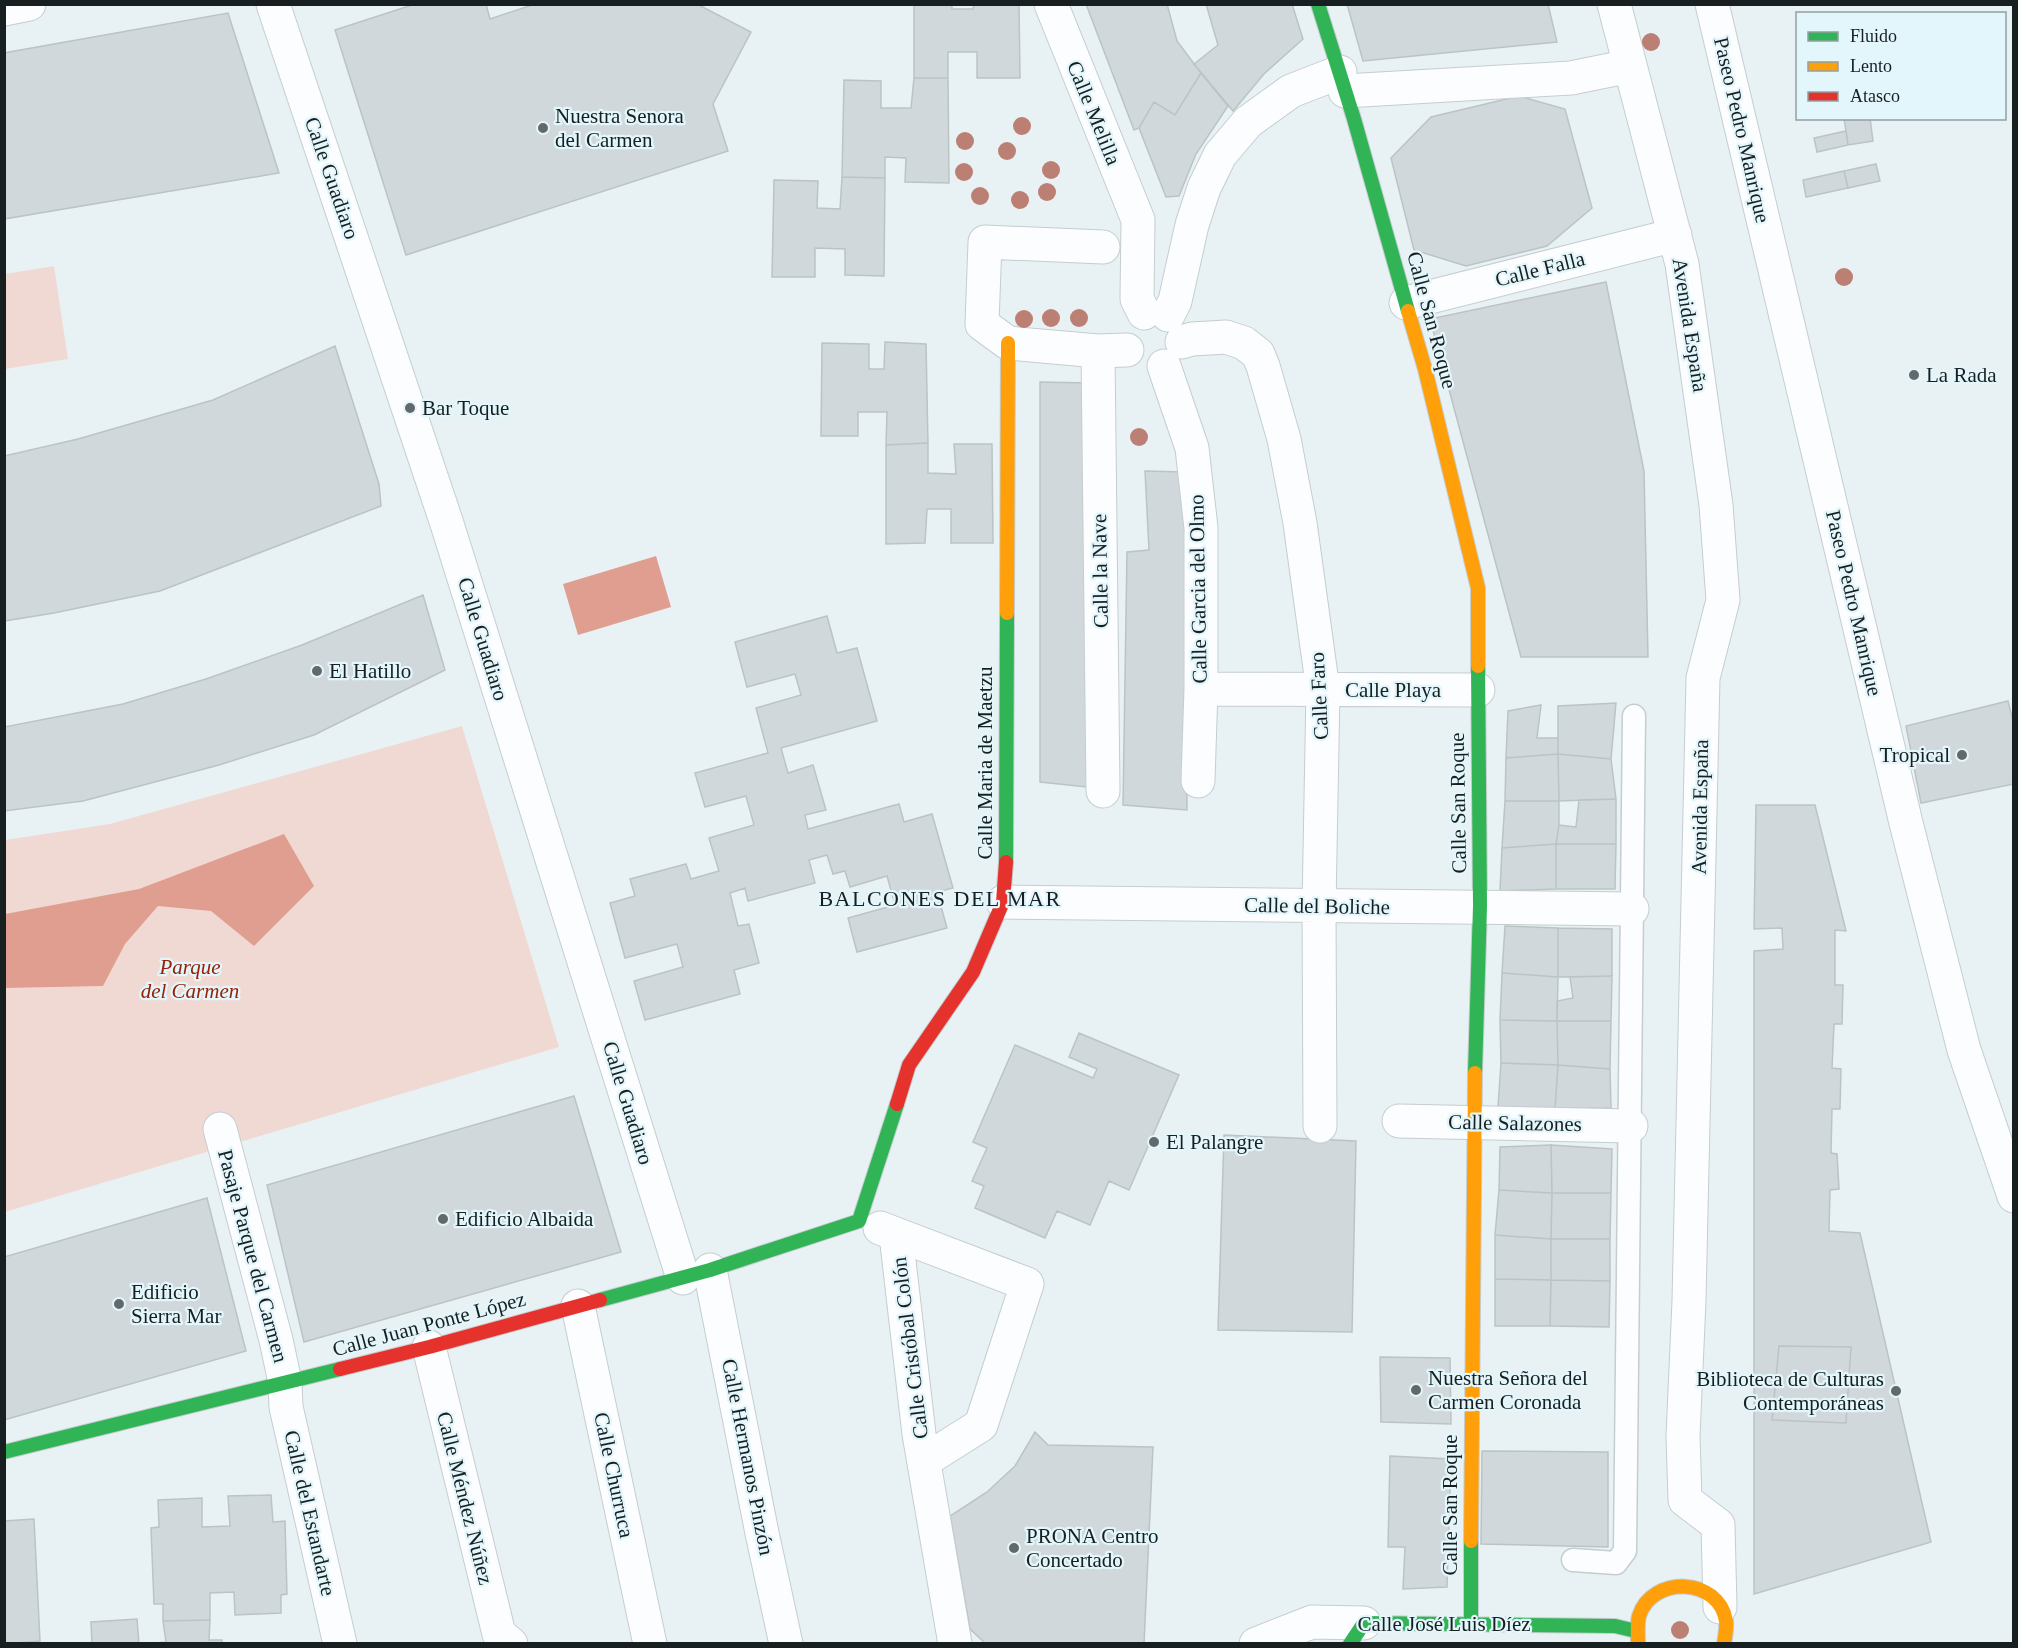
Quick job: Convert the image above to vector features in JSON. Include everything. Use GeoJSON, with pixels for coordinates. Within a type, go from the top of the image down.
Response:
{"type":"FeatureCollection","features":[{"type":"Feature","properties":{"kind":"street"},"geometry":{"type":"LineString","coordinates":[[4,9],[29,4]]}},
{"type":"Feature","properties":{"kind":"street","name":"Calle Guadiaro"},"geometry":{"type":"LineString","coordinates":[[273,4],[696,1274]]}},
{"type":"Feature","properties":{"kind":"street","name":"Calle Melilla"},"geometry":{"type":"LineString","coordinates":[[1051,4],[1138,220],[1137,299],[1164,334]]}},
{"type":"Feature","properties":{"kind":"street","name":"Calle San Roque"},"geometry":{"type":"LineString","coordinates":[[1318,4],[1343,82],[1425,369],[1478,588],[1480,906],[1474,1122],[1471,1623]]}},
{"type":"Feature","properties":{"kind":"street","name":"Avenida España"},"geometry":{"type":"LineString","coordinates":[[1614,4],[1682,264],[1716,505],[1723,580],[1723,600],[1703,678],[1689,1301],[1683,1436],[1685,1500],[1718,1525],[1725,1632]]}},
{"type":"Feature","properties":{"kind":"street","name":"Paseo Pedro Manrique"},"geometry":{"type":"LineString","coordinates":[[1712,4],[1909,834],[1964,1050],[2013,1196]]}},
{"type":"Feature","properties":{"kind":"street"},"geometry":{"type":"LineString","coordinates":[[1164,334],[1175,301],[1192,225],[1204,188],[1220,155],[1248,122],[1291,91],[1343,82],[1571,78],[1630,66]]}},
{"type":"Feature","properties":{"kind":"street"},"geometry":{"type":"LineString","coordinates":[[1138,220],[1151,226],[1192,225]]}},
{"type":"Feature","properties":{"kind":"street","name":"Calle Falla"},"geometry":{"type":"LineString","coordinates":[[1406,303],[1675,235]]}},
{"type":"Feature","properties":{"kind":"street"},"geometry":{"type":"LineString","coordinates":[[1103,247],[985,242],[995,333],[1113,351]]}},
{"type":"Feature","properties":{"kind":"street","name":"Calle la Nave"},"geometry":{"type":"LineString","coordinates":[[1103,791],[1113,351],[1126,341],[1130,324],[1164,334]]}},
{"type":"Feature","properties":{"kind":"street","name":"Calle Maria de Maetzu"},"geometry":{"type":"LineString","coordinates":[[859,1221],[909,1065],[973,972],[1003,902],[1006,870],[995,333]]}},
{"type":"Feature","properties":{"kind":"street","name":"Calle Garcia del Olmo"},"geometry":{"type":"LineString","coordinates":[[1164,334],[1192,448],[1201,528],[1201,689],[1198,781]]}},
{"type":"Feature","properties":{"kind":"street","name":"Calle Faro"},"geometry":{"type":"LineString","coordinates":[[1164,334],[1192,339],[1226,337],[1244,343],[1257,354],[1263,366],[1284,439],[1294,491],[1323,690],[1319,907],[1320,1126]]}},
{"type":"Feature","properties":{"kind":"street","name":"Calle Playa"},"geometry":{"type":"LineString","coordinates":[[1201,689],[1478,690]]}},
{"type":"Feature","properties":{"kind":"street","name":"Calle del Boliche"},"geometry":{"type":"LineString","coordinates":[[1003,902],[1632,909]]}},
{"type":"Feature","properties":{"kind":"street","name":"Calle Salazones"},"geometry":{"type":"LineString","coordinates":[[1399,1121],[1631,1126]]}},
{"type":"Feature","properties":{"kind":"street","name":"Pasaje Parque del Carmen"},"geometry":{"type":"LineString","coordinates":[[220,1129],[285,1382]]}},
{"type":"Feature","properties":{"kind":"street","name":"Calle Juan Ponte López"},"geometry":{"type":"LineString","coordinates":[[4,1452],[429,1347],[696,1274],[859,1221]]}},
{"type":"Feature","properties":{"kind":"street","name":"Calle Cristóbal Colón"},"geometry":{"type":"LineString","coordinates":[[859,1221],[1027,1284],[981,1425],[924,1461]]}},
{"type":"Feature","properties":{"kind":"street","name":"Calle Cristóbal Colón"},"geometry":{"type":"LineString","coordinates":[[896,1235],[919,1434],[955,1644]]}},
{"type":"Feature","properties":{"kind":"street","name":"Calle Hermanos Pinzón"},"geometry":{"type":"LineString","coordinates":[[696,1274],[762,1533],[786,1644]]}},
{"type":"Feature","properties":{"kind":"street","name":"Calle Churruca"},"geometry":{"type":"LineString","coordinates":[[578,1306],[650,1644]]}},
{"type":"Feature","properties":{"kind":"street","name":"Calle Méndez Núñez"},"geometry":{"type":"LineString","coordinates":[[429,1347],[499,1634],[511,1644]]}},
{"type":"Feature","properties":{"kind":"street","name":"Calle del Estandarte"},"geometry":{"type":"LineString","coordinates":[[285,1382],[286,1407],[340,1644]]}},
{"type":"Feature","properties":{"kind":"street"},"geometry":{"type":"LineString","coordinates":[[1637,1637],[1638,1616],[1645,1603],[1668,1585],[1684,1584],[1712,1595],[1725,1632]]}},
{"type":"Feature","properties":{"kind":"street","name":"Calle José Luis Díez"},"geometry":{"type":"LineString","coordinates":[[1256,1644],[1312,1622],[1357,1634],[1471,1623],[1615,1626],[1637,1637]]}},
{"type":"Feature","properties":{"kind":"lane"},"geometry":{"type":"LineString","coordinates":[[1573,1560],[1616,1563],[1625,1551],[1634,716]]}},
{"type":"Feature","properties":{"kind":"green space"},"geometry":{"type":"Polygon","coordinates":[[[54,266],[68,359],[5,369],[5,274],[54,266]]]}},
{"type":"Feature","properties":{"kind":"green space","name":"Parque del Carmen"},"geometry":{"type":"Polygon","coordinates":[[[462,726],[559,1047],[5,1212],[5,840],[110,824],[462,726]]]}},
{"type":"Feature","properties":{"kind":"shaded area"},"geometry":{"type":"Polygon","coordinates":[[[656,556],[671,607],[578,635],[563,584],[656,556]]]}},
{"type":"Feature","properties":{"kind":"shaded area"},"geometry":{"type":"Polygon","coordinates":[[[284,834],[314,886],[254,946],[211,911],[158,906],[125,944],[103,986],[5,988],[5,914],[139,889],[284,834]]]}},
{"type":"Feature","properties":{"kind":"building","name":"Nuestra Senora del Carmen"},"geometry":{"type":"Polygon","coordinates":[[[415,4],[486,4],[490,19],[535,4],[697,4],[751,32],[713,104],[728,151],[406,255],[335,30],[415,4]]]}},
{"type":"Feature","properties":{"kind":"building"},"geometry":{"type":"Polygon","coordinates":[[[914,4],[952,4],[952,9],[973,9],[974,4],[1019,4],[1020,78],[977,78],[977,52],[948,52],[948,78],[914,78],[914,4]]]}},
{"type":"Feature","properties":{"kind":"building"},"geometry":{"type":"Polygon","coordinates":[[[1086,4],[1167,4],[1177,41],[1201,73],[1175,115],[1154,102],[1139,128],[1134,130],[1086,4]]]}},
{"type":"Feature","properties":{"kind":"building"},"geometry":{"type":"Polygon","coordinates":[[[1206,4],[1292,4],[1303,39],[1264,74],[1233,111],[1194,64],[1218,45],[1206,4]]]}},
{"type":"Feature","properties":{"kind":"building"},"geometry":{"type":"Polygon","coordinates":[[[1347,4],[1548,4],[1557,42],[1363,61],[1347,4]]]}},
{"type":"Feature","properties":{"kind":"building"},"geometry":{"type":"Polygon","coordinates":[[[228,13],[279,173],[4,219],[4,53],[228,13]]]}},
{"type":"Feature","properties":{"kind":"building"},"geometry":{"type":"Polygon","coordinates":[[[1201,73],[1228,106],[1196,154],[1179,196],[1166,197],[1139,128],[1154,102],[1175,115],[1201,73]]]}},
{"type":"Feature","properties":{"kind":"building"},"geometry":{"type":"Polygon","coordinates":[[[914,78],[948,78],[949,183],[905,182],[906,158],[885,157],[885,178],[842,177],[844,80],[881,81],[881,108],[911,108],[914,78]]]}},
{"type":"Feature","properties":{"kind":"building"},"geometry":{"type":"Polygon","coordinates":[[[1519,96],[1565,109],[1592,208],[1547,246],[1466,266],[1414,250],[1391,158],[1431,117],[1519,96]]]}},
{"type":"Feature","properties":{"kind":"building"},"geometry":{"type":"Polygon","coordinates":[[[1844,120],[1870,120],[1873,141],[1848,145],[1844,120]]]}},
{"type":"Feature","properties":{"kind":"building"},"geometry":{"type":"Polygon","coordinates":[[[1846,131],[1848,145],[1817,152],[1814,138],[1846,131]]]}},
{"type":"Feature","properties":{"kind":"building"},"geometry":{"type":"Polygon","coordinates":[[[1876,164],[1880,181],[1848,188],[1844,171],[1876,164]]]}},
{"type":"Feature","properties":{"kind":"building"},"geometry":{"type":"Polygon","coordinates":[[[1844,171],[1848,188],[1806,197],[1803,180],[1844,171]]]}},
{"type":"Feature","properties":{"kind":"building"},"geometry":{"type":"Polygon","coordinates":[[[842,177],[885,178],[884,276],[845,275],[845,249],[815,248],[815,277],[772,277],[774,180],[818,181],[817,208],[840,209],[842,177]]]}},
{"type":"Feature","properties":{"kind":"building"},"geometry":{"type":"Polygon","coordinates":[[[1606,282],[1644,471],[1648,657],[1521,657],[1430,319],[1606,282]]]}},
{"type":"Feature","properties":{"kind":"building"},"geometry":{"type":"Polygon","coordinates":[[[885,342],[926,344],[928,443],[886,445],[887,412],[858,412],[858,436],[821,436],[822,343],[869,344],[869,369],[884,369],[885,342]]]}},
{"type":"Feature","properties":{"kind":"building"},"geometry":{"type":"Polygon","coordinates":[[[335,346],[379,484],[381,506],[160,591],[4,621],[4,456],[78,439],[213,400],[335,346]]]}},
{"type":"Feature","properties":{"kind":"building"},"geometry":{"type":"Polygon","coordinates":[[[1040,382],[1089,383],[1087,787],[1040,782],[1040,382]]]}},
{"type":"Feature","properties":{"kind":"building"},"geometry":{"type":"Polygon","coordinates":[[[928,443],[928,473],[956,474],[954,444],[992,444],[993,543],[951,543],[951,509],[927,509],[925,543],[886,544],[886,445],[928,443]]]}},
{"type":"Feature","properties":{"kind":"building"},"geometry":{"type":"Polygon","coordinates":[[[1145,471],[1185,472],[1187,810],[1123,805],[1127,552],[1149,550],[1145,471]]]}},
{"type":"Feature","properties":{"kind":"building"},"geometry":{"type":"Polygon","coordinates":[[[423,595],[445,670],[314,735],[219,765],[83,801],[4,811],[4,727],[123,704],[206,679],[302,645],[423,595]]]}},
{"type":"Feature","properties":{"kind":"building"},"geometry":{"type":"Polygon","coordinates":[[[827,616],[837,653],[857,648],[877,721],[781,748],[788,773],[813,765],[826,810],[805,815],[808,829],[899,804],[904,822],[932,814],[953,888],[937,892],[947,928],[857,952],[848,918],[895,905],[887,876],[850,887],[845,871],[833,874],[827,855],[809,860],[815,883],[748,901],[745,888],[730,893],[738,926],[749,924],[759,963],[734,970],[740,994],[645,1020],[634,981],[683,967],[677,944],[625,958],[610,903],[635,896],[630,879],[686,864],[691,879],[719,871],[709,838],[754,825],[746,796],[705,807],[695,773],[768,753],[756,708],[801,695],[795,674],[747,687],[735,642],[827,616]]]}},
{"type":"Feature","properties":{"kind":"building","name":"Tropical"},"geometry":{"type":"Polygon","coordinates":[[[2008,701],[2014,725],[2014,784],[1921,803],[1906,726],[2008,701]]]}},
{"type":"Feature","properties":{"kind":"building"},"geometry":{"type":"Polygon","coordinates":[[[1616,703],[1611,759],[1558,754],[1558,706],[1616,703]]]}},
{"type":"Feature","properties":{"kind":"building"},"geometry":{"type":"Polygon","coordinates":[[[1541,705],[1537,738],[1558,738],[1558,754],[1506,758],[1508,711],[1541,705]]]}},
{"type":"Feature","properties":{"kind":"building"},"geometry":{"type":"Polygon","coordinates":[[[1558,754],[1611,759],[1616,799],[1559,801],[1558,754]]]}},
{"type":"Feature","properties":{"kind":"building"},"geometry":{"type":"Polygon","coordinates":[[[1558,754],[1559,801],[1505,801],[1506,758],[1558,754]]]}},
{"type":"Feature","properties":{"kind":"building"},"geometry":{"type":"Polygon","coordinates":[[[1616,799],[1616,844],[1556,844],[1559,825],[1576,827],[1579,800],[1616,799]]]}},
{"type":"Feature","properties":{"kind":"building"},"geometry":{"type":"Polygon","coordinates":[[[1505,801],[1559,801],[1556,844],[1502,848],[1505,801]]]}},
{"type":"Feature","properties":{"kind":"building"},"geometry":{"type":"Polygon","coordinates":[[[1756,805],[1815,805],[1846,931],[1835,930],[1835,985],[1843,985],[1842,1024],[1834,1024],[1832,1068],[1841,1069],[1840,1109],[1832,1109],[1831,1153],[1837,1154],[1839,1189],[1830,1190],[1829,1231],[1860,1233],[1931,1542],[1754,1594],[1754,951],[1783,949],[1782,928],[1754,929],[1756,805]]]}},
{"type":"Feature","properties":{"kind":"building"},"geometry":{"type":"Polygon","coordinates":[[[1556,844],[1616,844],[1615,889],[1556,889],[1556,844]]]}},
{"type":"Feature","properties":{"kind":"building"},"geometry":{"type":"Polygon","coordinates":[[[1556,844],[1556,889],[1500,891],[1502,848],[1556,844]]]}},
{"type":"Feature","properties":{"kind":"building"},"geometry":{"type":"Polygon","coordinates":[[[1505,926],[1558,928],[1558,977],[1502,973],[1505,926]]]}},
{"type":"Feature","properties":{"kind":"building"},"geometry":{"type":"Polygon","coordinates":[[[1558,928],[1612,929],[1612,976],[1558,977],[1558,928]]]}},
{"type":"Feature","properties":{"kind":"building"},"geometry":{"type":"Polygon","coordinates":[[[1502,973],[1558,977],[1557,1021],[1500,1020],[1502,973]]]}},
{"type":"Feature","properties":{"kind":"building"},"geometry":{"type":"Polygon","coordinates":[[[1612,976],[1611,1021],[1557,1021],[1557,1001],[1573,998],[1570,977],[1612,976]]]}},
{"type":"Feature","properties":{"kind":"building"},"geometry":{"type":"Polygon","coordinates":[[[1500,1020],[1557,1021],[1558,1065],[1501,1063],[1500,1020]]]}},
{"type":"Feature","properties":{"kind":"building"},"geometry":{"type":"Polygon","coordinates":[[[1557,1021],[1611,1021],[1610,1069],[1558,1065],[1557,1021]]]}},
{"type":"Feature","properties":{"kind":"building"},"geometry":{"type":"Polygon","coordinates":[[[1079,1033],[1179,1075],[1129,1190],[1109,1181],[1090,1225],[1057,1211],[1045,1238],[975,1208],[984,1186],[972,1181],[987,1148],[973,1142],[1015,1045],[1093,1078],[1097,1069],[1069,1057],[1079,1033]]]}},
{"type":"Feature","properties":{"kind":"building"},"geometry":{"type":"Polygon","coordinates":[[[1501,1063],[1558,1065],[1555,1109],[1498,1107],[1501,1063]]]}},
{"type":"Feature","properties":{"kind":"building"},"geometry":{"type":"Polygon","coordinates":[[[1558,1065],[1610,1069],[1611,1108],[1555,1109],[1558,1065]]]}},
{"type":"Feature","properties":{"kind":"building","name":"Edificio Albaida"},"geometry":{"type":"Polygon","coordinates":[[[574,1096],[621,1252],[304,1342],[267,1185],[574,1096]]]}},
{"type":"Feature","properties":{"kind":"building"},"geometry":{"type":"Polygon","coordinates":[[[1224,1135],[1356,1141],[1352,1332],[1218,1330],[1224,1135]]]}},
{"type":"Feature","properties":{"kind":"building"},"geometry":{"type":"Polygon","coordinates":[[[1551,1145],[1612,1149],[1611,1193],[1552,1193],[1551,1145]]]}},
{"type":"Feature","properties":{"kind":"building"},"geometry":{"type":"Polygon","coordinates":[[[1551,1145],[1552,1193],[1499,1190],[1500,1147],[1551,1145]]]}},
{"type":"Feature","properties":{"kind":"building"},"geometry":{"type":"Polygon","coordinates":[[[1499,1190],[1552,1193],[1551,1239],[1495,1235],[1499,1190]]]}},
{"type":"Feature","properties":{"kind":"building"},"geometry":{"type":"Polygon","coordinates":[[[1552,1193],[1611,1193],[1610,1239],[1551,1239],[1552,1193]]]}},
{"type":"Feature","properties":{"kind":"building","name":"Edificio Sierra Mar"},"geometry":{"type":"Polygon","coordinates":[[[207,1198],[246,1351],[4,1420],[4,1257],[207,1198]]]}},
{"type":"Feature","properties":{"kind":"building"},"geometry":{"type":"Polygon","coordinates":[[[1495,1235],[1551,1239],[1551,1280],[1495,1279],[1495,1235]]]}},
{"type":"Feature","properties":{"kind":"building"},"geometry":{"type":"Polygon","coordinates":[[[1551,1239],[1610,1239],[1610,1281],[1551,1280],[1551,1239]]]}},
{"type":"Feature","properties":{"kind":"building"},"geometry":{"type":"Polygon","coordinates":[[[1495,1279],[1551,1280],[1550,1326],[1495,1326],[1495,1279]]]}},
{"type":"Feature","properties":{"kind":"building"},"geometry":{"type":"Polygon","coordinates":[[[1551,1280],[1610,1281],[1609,1327],[1550,1326],[1551,1280]]]}},
{"type":"Feature","properties":{"kind":"building"},"geometry":{"type":"Polygon","coordinates":[[[1779,1346],[1851,1347],[1846,1423],[1772,1420],[1779,1346]]]}},
{"type":"Feature","properties":{"kind":"building","name":"Nuestra Señora del Carmen Coronada"},"geometry":{"type":"Polygon","coordinates":[[[1380,1357],[1450,1358],[1451,1424],[1381,1422],[1380,1357]]]}},
{"type":"Feature","properties":{"kind":"building"},"geometry":{"type":"Polygon","coordinates":[[[1035,1432],[1048,1445],[1153,1447],[1144,1644],[986,1644],[970,1629],[950,1516],[987,1492],[1015,1466],[1035,1432]]]}},
{"type":"Feature","properties":{"kind":"building"},"geometry":{"type":"Polygon","coordinates":[[[1482,1451],[1608,1452],[1608,1547],[1481,1544],[1482,1451]]]}},
{"type":"Feature","properties":{"kind":"building"},"geometry":{"type":"Polygon","coordinates":[[[1390,1456],[1451,1459],[1447,1587],[1403,1589],[1405,1547],[1388,1547],[1390,1456]]]}},
{"type":"Feature","properties":{"kind":"building"},"geometry":{"type":"Polygon","coordinates":[[[271,1495],[273,1522],[285,1521],[287,1594],[281,1595],[281,1613],[235,1615],[234,1592],[210,1593],[210,1620],[163,1621],[163,1604],[154,1604],[151,1528],[159,1527],[158,1500],[202,1498],[202,1527],[230,1526],[228,1496],[271,1495]]]}},
{"type":"Feature","properties":{"kind":"building"},"geometry":{"type":"Polygon","coordinates":[[[34,1519],[40,1641],[4,1644],[4,1521],[34,1519]]]}},
{"type":"Feature","properties":{"kind":"building"},"geometry":{"type":"Polygon","coordinates":[[[137,1619],[139,1644],[92,1644],[91,1622],[137,1619]]]}},
{"type":"Feature","properties":{"kind":"building"},"geometry":{"type":"Polygon","coordinates":[[[210,1620],[209,1640],[222,1640],[222,1644],[143,1644],[166,1642],[163,1621],[210,1620]]]}},
{"type":"Feature","properties":{"kind":"traffic: fast"},"geometry":{"type":"LineString","coordinates":[[1318,4],[1354,119],[1408,311]]}},
{"type":"Feature","properties":{"kind":"traffic: fast"},"geometry":{"type":"LineString","coordinates":[[1006,862],[1007,613]]}},
{"type":"Feature","properties":{"kind":"traffic: fast"},"geometry":{"type":"LineString","coordinates":[[1475,1073],[1480,906],[1478,666]]}},
{"type":"Feature","properties":{"kind":"traffic: fast"},"geometry":{"type":"LineString","coordinates":[[600,1300],[710,1270],[859,1221],[897,1104]]}},
{"type":"Feature","properties":{"kind":"traffic: fast"},"geometry":{"type":"LineString","coordinates":[[4,1452],[340,1369]]}},
{"type":"Feature","properties":{"kind":"traffic: fast"},"geometry":{"type":"LineString","coordinates":[[1471,1541],[1471,1623]]}},
{"type":"Feature","properties":{"kind":"traffic: fast"},"geometry":{"type":"LineString","coordinates":[[1350,1644],[1364,1623],[1615,1626],[1636,1631]]}},
{"type":"Feature","properties":{"kind":"traffic: slow"},"geometry":{"type":"LineString","coordinates":[[1408,311],[1425,369],[1478,588],[1478,666]]}},
{"type":"Feature","properties":{"kind":"traffic: slow"},"geometry":{"type":"LineString","coordinates":[[1007,613],[1008,343]]}},
{"type":"Feature","properties":{"kind":"traffic: slow"},"geometry":{"type":"LineString","coordinates":[[1471,1541],[1475,1073]]}},
{"type":"Feature","properties":{"kind":"traffic: slow"},"geometry":{"type":"LineString","coordinates":[[1638,1644],[1639,1616],[1646,1603],[1657,1593],[1670,1588],[1685,1587],[1699,1589],[1721,1606],[1726,1621],[1724,1644]]}},
{"type":"Feature","properties":{"kind":"traffic: jam"},"geometry":{"type":"LineString","coordinates":[[897,1104],[909,1065],[973,972],[1003,902],[1006,862]]}},
{"type":"Feature","properties":{"kind":"traffic: jam"},"geometry":{"type":"LineString","coordinates":[[340,1369],[600,1300]]}},
{"type":"Feature","properties":{"kind":"place","name":"Nuestra Senora del Carmen"},"geometry":{"type":"Point","coordinates":[543,128]}},
{"type":"Feature","properties":{"kind":"place","name":"La Rada"},"geometry":{"type":"Point","coordinates":[1914,375]}},
{"type":"Feature","properties":{"kind":"place","name":"Bar Toque"},"geometry":{"type":"Point","coordinates":[410,408]}},
{"type":"Feature","properties":{"kind":"place","name":"El Hatillo"},"geometry":{"type":"Point","coordinates":[317,671]}},
{"type":"Feature","properties":{"kind":"place","name":"Tropical"},"geometry":{"type":"Point","coordinates":[1962,755]}},
{"type":"Feature","properties":{"kind":"place","name":"El Palangre"},"geometry":{"type":"Point","coordinates":[1154,1142]}},
{"type":"Feature","properties":{"kind":"place","name":"Edificio Albaida"},"geometry":{"type":"Point","coordinates":[443,1219]}},
{"type":"Feature","properties":{"kind":"place","name":"Edificio Sierra Mar"},"geometry":{"type":"Point","coordinates":[119,1304]}},
{"type":"Feature","properties":{"kind":"place","name":"Nuestra Señora del Carmen Coronada"},"geometry":{"type":"Point","coordinates":[1416,1390]}},
{"type":"Feature","properties":{"kind":"place","name":"Biblioteca de Culturas Contemporáneas"},"geometry":{"type":"Point","coordinates":[1896,1391]}},
{"type":"Feature","properties":{"kind":"place","name":"PRONA Centro Concertado"},"geometry":{"type":"Point","coordinates":[1014,1548]}},
{"type":"Feature","properties":{"kind":"district","name":"BALCONES DEL MAR"},"geometry":{"type":"Point","coordinates":[940,898]}}]}
